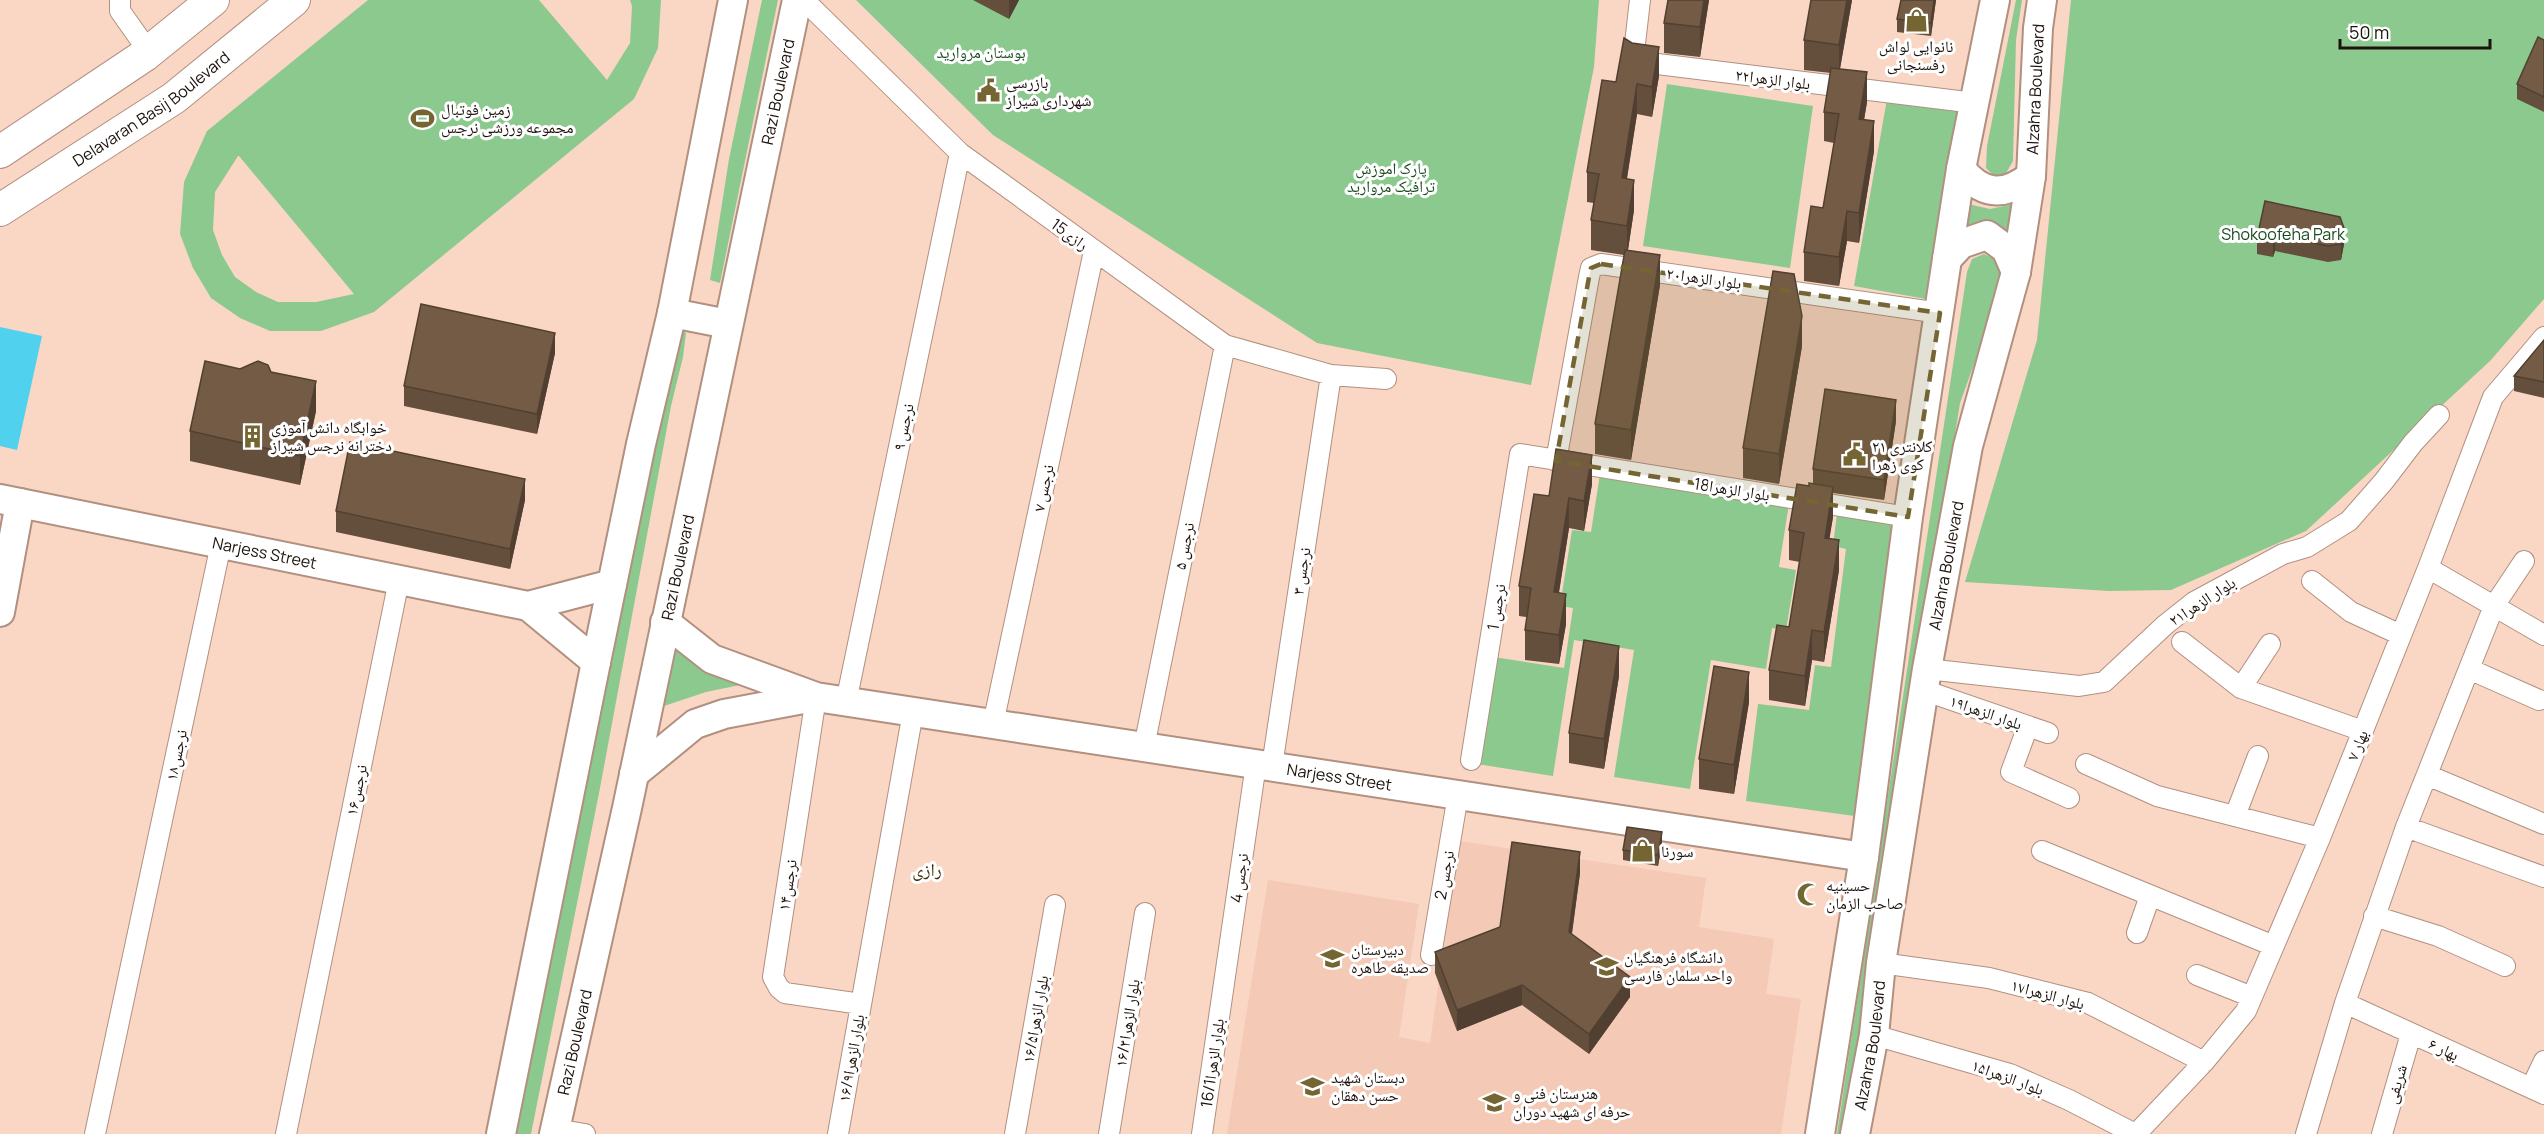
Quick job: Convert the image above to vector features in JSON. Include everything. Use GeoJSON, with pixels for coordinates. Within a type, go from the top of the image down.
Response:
{"type":"FeatureCollection","features":[{"type":"Feature","properties":{"kind":"main road"},"geometry":{"type":"LineString","coordinates":[[0,152],[149,52],[213,0]]}},
{"type":"Feature","properties":{"kind":"main road","name":"Delavaran Basij Boulevard"},"geometry":{"type":"LineString","coordinates":[[0,210],[174,98],[294,0]]}},
{"type":"Feature","properties":{"kind":"main road"},"geometry":{"type":"LineString","coordinates":[[501,1134],[612,584],[672,313],[734,0]]}},
{"type":"Feature","properties":{"kind":"main road","name":"Razi Boulevard"},"geometry":{"type":"LineString","coordinates":[[554,1132],[634,774],[797,0]]}},
{"type":"Feature","properties":{"kind":"main road","name":"Alzahra Boulevard"},"geometry":{"type":"LineString","coordinates":[[1820,1134],[1864,856],[1908,517],[1947,259],[1961,169],[1995,0]]}},
{"type":"Feature","properties":{"kind":"main road","name":"Alzahra Boulevard"},"geometry":{"type":"LineString","coordinates":[[1855,1134],[1874,1035],[1881,963],[1925,679],[1968,446],[2016,272],[2031,176],[2038,28],[2042,0]]}},
{"type":"Feature","properties":{"kind":"main road"},"geometry":{"type":"LineString","coordinates":[[1961,169],[1978,186],[1994,191],[2013,188],[2031,176]]}},
{"type":"Feature","properties":{"kind":"main road"},"geometry":{"type":"LineString","coordinates":[[1947,259],[1961,244],[1987,235],[2006,249],[2016,272]]}},
{"type":"Feature","properties":{"kind":"main road"},"geometry":{"type":"LineString","coordinates":[[672,313],[728,324]]}},
{"type":"Feature","properties":{"kind":"main road"},"geometry":{"type":"LineString","coordinates":[[0,612],[10,501]]}},
{"type":"Feature","properties":{"kind":"main road","name":"Narjess Street"},"geometry":{"type":"LineString","coordinates":[[10,501],[528,606]]}},
{"type":"Feature","properties":{"kind":"main road"},"geometry":{"type":"LineString","coordinates":[[528,606],[612,584]]}},
{"type":"Feature","properties":{"kind":"main road"},"geometry":{"type":"LineString","coordinates":[[528,606],[596,662]]}},
{"type":"Feature","properties":{"kind":"main road"},"geometry":{"type":"LineString","coordinates":[[665,622],[712,659],[816,697]]}},
{"type":"Feature","properties":{"kind":"main road"},"geometry":{"type":"LineString","coordinates":[[634,774],[695,724],[724,714],[816,697]]}},
{"type":"Feature","properties":{"kind":"main road","name":"Narjess Street"},"geometry":{"type":"LineString","coordinates":[[816,697],[1864,856]]}},
{"type":"Feature","properties":{"kind":"street"},"geometry":{"type":"LineString","coordinates":[[120,0],[120,11],[149,52]]}},
{"type":"Feature","properties":{"kind":"street","name":"15رازی"},"geometry":{"type":"LineString","coordinates":[[804,0],[960,153],[1225,345],[1330,375],[1386,379]]}},
{"type":"Feature","properties":{"kind":"street","name":"بلوار الزهرا۲۲"},"geometry":{"type":"LineString","coordinates":[[1640,0],[1633,61],[1975,103]]}},
{"type":"Feature","properties":{"kind":"street","name":"نرجس ۹"},"geometry":{"type":"LineString","coordinates":[[846,702],[960,153]]}},
{"type":"Feature","properties":{"kind":"street","name":"نرجس ۷"},"geometry":{"type":"LineString","coordinates":[[993,724],[1094,251]]}},
{"type":"Feature","properties":{"kind":"street","name":"بلوار الزهرا۲۰"},"geometry":{"type":"LineString","coordinates":[[1556,461],[1588,277],[1591,268],[1601,264],[1940,313]]}},
{"type":"Feature","properties":{"kind":"street","name":"بهار ۷"},"geometry":{"type":"LineString","coordinates":[[2135,1134],[2204,1062],[2246,1011],[2320,838],[2428,568],[2493,397],[2544,337]]}},
{"type":"Feature","properties":{"kind":"street","name":"نرجس ۵"},"geometry":{"type":"LineString","coordinates":[[1144,747],[1225,345]]}},
{"type":"Feature","properties":{"kind":"street","name":"نرجس ۳"},"geometry":{"type":"LineString","coordinates":[[1264,765],[1330,375]]}},
{"type":"Feature","properties":{"kind":"street","name":"بلوار الزهرا۲۱"},"geometry":{"type":"LineString","coordinates":[[1925,679],[2079,686],[2104,682],[2165,625],[2194,602],[2283,554],[2307,547],[2349,521],[2439,415]]}},
{"type":"Feature","properties":{"kind":"street","name":"18بلوار الزهرا"},"geometry":{"type":"LineString","coordinates":[[1520,454],[1908,517]]}},
{"type":"Feature","properties":{"kind":"street","name":"1 نرجس"},"geometry":{"type":"LineString","coordinates":[[1471,760],[1520,454]]}},
{"type":"Feature","properties":{"kind":"street","name":"نرجس۱۸"},"geometry":{"type":"LineString","coordinates":[[95,1134],[221,544]]}},
{"type":"Feature","properties":{"kind":"street"},"geometry":{"type":"LineString","coordinates":[[2306,1134],[2345,1004],[2406,827],[2494,606],[2524,561]]}},
{"type":"Feature","properties":{"kind":"street"},"geometry":{"type":"LineString","coordinates":[[2428,568],[2544,635]]}},
{"type":"Feature","properties":{"kind":"street","name":"نرجس۱۶"},"geometry":{"type":"LineString","coordinates":[[286,1134],[399,580]]}},
{"type":"Feature","properties":{"kind":"street"},"geometry":{"type":"LineString","coordinates":[[2312,581],[2351,612],[2401,635]]}},
{"type":"Feature","properties":{"kind":"street"},"geometry":{"type":"LineString","coordinates":[[2182,642],[2241,688],[2363,731]]}},
{"type":"Feature","properties":{"kind":"street"},"geometry":{"type":"LineString","coordinates":[[2241,688],[2270,644]]}},
{"type":"Feature","properties":{"kind":"street"},"geometry":{"type":"LineString","coordinates":[[2469,669],[2539,700]]}},
{"type":"Feature","properties":{"kind":"street","name":"بلوار الزهرا۱۹"},"geometry":{"type":"LineString","coordinates":[[1925,679],[2048,733]]}},
{"type":"Feature","properties":{"kind":"street","name":"نرجس۱۴"},"geometry":{"type":"LineString","coordinates":[[816,697],[773,977],[785,993],[861,1004]]}},
{"type":"Feature","properties":{"kind":"street","name":"بلوار الزهرا۱۶/۹"},"geometry":{"type":"LineString","coordinates":[[838,1134],[912,712]]}},
{"type":"Feature","properties":{"kind":"street"},"geometry":{"type":"LineString","coordinates":[[2028,726],[2011,772],[2069,798]]}},
{"type":"Feature","properties":{"kind":"street"},"geometry":{"type":"LineString","coordinates":[[2235,816],[2258,756]]}},
{"type":"Feature","properties":{"kind":"street"},"geometry":{"type":"LineString","coordinates":[[2086,764],[2157,796],[2320,838]]}},
{"type":"Feature","properties":{"kind":"street","name":"4 نرجس"},"geometry":{"type":"LineString","coordinates":[[1222,993],[1264,765]]}},
{"type":"Feature","properties":{"kind":"street"},"geometry":{"type":"LineString","coordinates":[[2427,775],[2544,824]]}},
{"type":"Feature","properties":{"kind":"street","name":"2 نرجس"},"geometry":{"type":"LineString","coordinates":[[1431,955],[1458,795]]}},
{"type":"Feature","properties":{"kind":"street"},"geometry":{"type":"LineString","coordinates":[[2406,827],[2543,874]]}},
{"type":"Feature","properties":{"kind":"street"},"geometry":{"type":"LineString","coordinates":[[2042,851],[2274,946]]}},
{"type":"Feature","properties":{"kind":"street"},"geometry":{"type":"LineString","coordinates":[[2137,933],[2150,896]]}},
{"type":"Feature","properties":{"kind":"street","name":"بلوار الزهرا۱۶/۵"},"geometry":{"type":"LineString","coordinates":[[1015,1134],[1054,905]]}},
{"type":"Feature","properties":{"kind":"street","name":"بلوار الزهرا۱۶/۳"},"geometry":{"type":"LineString","coordinates":[[1108,1134],[1145,913]]}},
{"type":"Feature","properties":{"kind":"street"},"geometry":{"type":"LineString","coordinates":[[2374,916],[2438,936],[2505,966]]}},
{"type":"Feature","properties":{"kind":"street","name":"بلوار الزهرا۱۷"},"geometry":{"type":"LineString","coordinates":[[1881,963],[1989,978],[2088,1003],[2204,1062]]}},
{"type":"Feature","properties":{"kind":"street"},"geometry":{"type":"LineString","coordinates":[[2197,975],[2252,997]]}},
{"type":"Feature","properties":{"kind":"street","name":"بلوار الزهرا16/1"},"geometry":{"type":"LineString","coordinates":[[1202,1134],[1222,993]]}},
{"type":"Feature","properties":{"kind":"street","name":"بهار ۶"},"geometry":{"type":"LineString","coordinates":[[2345,1004],[2537,1091]]}},
{"type":"Feature","properties":{"kind":"street","name":"شریفی"},"geometry":{"type":"LineString","coordinates":[[2382,1134],[2411,1034]]}},
{"type":"Feature","properties":{"kind":"street","name":"بلوار الزهرا۱۵"},"geometry":{"type":"LineString","coordinates":[[1874,1035],[2010,1074],[2069,1100],[2135,1134]]}},
{"type":"Feature","properties":{"kind":"street"},"geometry":{"type":"LineString","coordinates":[[2537,1091],[2544,1061]]}},
{"type":"Feature","properties":{"kind":"street"},"geometry":{"type":"LineString","coordinates":[[554,1132],[585,1134]]}},
{"type":"Feature","properties":{"kind":"highlighted area"},"geometry":{"type":"Polygon","coordinates":[[[1601,264],[1940,313],[1908,517],[1556,461],[1591,268],[1601,264]]]}},
{"type":"Feature","properties":{"kind":"shaded area"},"geometry":{"type":"Polygon","coordinates":[[[1459,841],[1706,878],[1699,927],[1774,939],[1766,994],[1801,999],[1781,1134],[1227,1134],[1268,880],[1419,904],[1399,1037],[1430,1043],[1459,841]]]}},
{"type":"Feature","properties":{"kind":"green space","name":"زمین فوتبال مجموعه ورزشی نرجس"},"geometry":{"type":"Polygon","coordinates":[[[368,0],[539,0],[607,80],[630,43],[632,6],[630,0],[661,0],[658,48],[634,99],[374,312],[321,331],[270,331],[240,318],[211,298],[193,268],[180,234],[184,182],[207,131],[368,0]],[[239,156],[215,192],[213,230],[222,255],[235,277],[256,292],[278,302],[316,302],[354,294],[239,156]]]}},
{"type":"Feature","properties":{"kind":"green space"},"geometry":{"type":"Polygon","coordinates":[[[762,0],[778,0],[720,283],[710,280],[729,159],[762,0]]]}},
{"type":"Feature","properties":{"kind":"green space","name":"پارک اموزش ترافیک مروارید"},"geometry":{"type":"Polygon","coordinates":[[[856,0],[1599,0],[1594,67],[1531,385],[1317,343],[993,135],[856,0]]]}},
{"type":"Feature","properties":{"kind":"green space"},"geometry":{"type":"Polygon","coordinates":[[[2016,0],[2022,0],[2016,40],[2013,161],[2005,175],[1993,175],[1986,168],[1987,146],[2016,0]]]}},
{"type":"Feature","properties":{"kind":"green space","name":"Shokoofeha Park"},"geometry":{"type":"Polygon","coordinates":[[[2071,0],[2544,0],[2544,299],[2490,361],[2306,531],[2171,590],[2109,591],[1965,582],[2037,340],[2071,0]]]}},
{"type":"Feature","properties":{"kind":"green space"},"geometry":{"type":"Polygon","coordinates":[[[1667,84],[1813,106],[1790,268],[1643,246],[1667,84]]]}},
{"type":"Feature","properties":{"kind":"green space"},"geometry":{"type":"Polygon","coordinates":[[[1887,99],[1959,112],[1926,299],[1854,286],[1887,99]]]}},
{"type":"Feature","properties":{"kind":"green space"},"geometry":{"type":"Polygon","coordinates":[[[2019,203],[2016,233],[1991,226],[1966,230],[1968,204],[1990,209],[2019,203]]]}},
{"type":"Feature","properties":{"kind":"green space"},"geometry":{"type":"Polygon","coordinates":[[[1984,254],[1992,258],[2000,268],[2001,289],[1960,403],[1843,1134],[1837,1134],[1967,272],[1972,259],[1984,254]]]}},
{"type":"Feature","properties":{"kind":"green space"},"geometry":{"type":"Polygon","coordinates":[[[677,328],[686,333],[683,357],[671,406],[600,788],[531,1134],[510,1134],[677,328]]]}},
{"type":"Feature","properties":{"kind":"green space"},"geometry":{"type":"Polygon","coordinates":[[[1600,474],[1789,504],[1779,567],[1796,570],[1786,630],[1772,628],[1766,669],[1711,660],[1690,789],[1614,777],[1634,650],[1574,640],[1553,776],[1477,764],[1494,657],[1564,668],[1573,608],[1560,606],[1572,530],[1591,532],[1600,474]]]}},
{"type":"Feature","properties":{"kind":"green space"},"geometry":{"type":"Polygon","coordinates":[[[1837,513],[1900,521],[1862,817],[1746,801],[1758,704],[1809,710],[1815,665],[1831,667],[1846,549],[1833,546],[1837,513]]]}},
{"type":"Feature","properties":{"kind":"green space"},"geometry":{"type":"Polygon","coordinates":[[[676,649],[699,666],[740,685],[706,692],[664,706],[676,649]]]}},
{"type":"Feature","properties":{"kind":"water"},"geometry":{"type":"Polygon","coordinates":[[[0,327],[42,336],[17,450],[0,446],[0,327]]]}},
{"type":"Feature","properties":{"kind":"building"},"geometry":{"type":"Polygon","coordinates":[[[1668,0],[1704,0],[1700,27],[1664,23],[1668,0]]]}},
{"type":"Feature","properties":{"kind":"building"},"geometry":{"type":"Polygon","coordinates":[[[1811,0],[1847,0],[1839,45],[1804,40],[1811,0]]]}},
{"type":"Feature","properties":{"kind":"building"},"geometry":{"type":"Polygon","coordinates":[[[1901,0],[1934,0],[1931,23],[1897,19],[1901,0]]]}},
{"type":"Feature","properties":{"kind":"building"},"geometry":{"type":"Polygon","coordinates":[[[2538,37],[2544,40],[2544,97],[2517,84],[2538,37]]]}},
{"type":"Feature","properties":{"kind":"building"},"geometry":{"type":"Polygon","coordinates":[[[1624,38],[1632,43],[1659,47],[1652,87],[1637,84],[1622,178],[1634,180],[1627,226],[1591,220],[1599,174],[1587,172],[1602,80],[1616,82],[1624,38]]]}},
{"type":"Feature","properties":{"kind":"building"},"geometry":{"type":"Polygon","coordinates":[[[1831,68],[1867,72],[1859,119],[1874,121],[1859,213],[1847,211],[1839,257],[1804,252],[1811,206],[1823,208],[1839,114],[1824,112],[1831,68]]]}},
{"type":"Feature","properties":{"kind":"building"},"geometry":{"type":"Polygon","coordinates":[[[2265,201],[2340,217],[2344,228],[2341,244],[2328,246],[2275,235],[2273,242],[2257,238],[2265,201]]]}},
{"type":"Feature","properties":{"kind":"building"},"geometry":{"type":"Polygon","coordinates":[[[1625,250],[1660,255],[1631,430],[1595,424],[1625,250]]]}},
{"type":"Feature","properties":{"kind":"building"},"geometry":{"type":"Polygon","coordinates":[[[1773,271],[1794,274],[1802,316],[1779,454],[1743,448],[1773,271]]]}},
{"type":"Feature","properties":{"kind":"building"},"geometry":{"type":"Polygon","coordinates":[[[421,304],[555,333],[537,414],[404,386],[421,304]]]}},
{"type":"Feature","properties":{"kind":"building"},"geometry":{"type":"Polygon","coordinates":[[[2544,340],[2544,382],[2514,376],[2544,340]]]}},
{"type":"Feature","properties":{"kind":"building"},"geometry":{"type":"Polygon","coordinates":[[[205,361],[240,369],[258,361],[268,365],[271,372],[316,381],[300,456],[190,431],[205,361]]]}},
{"type":"Feature","properties":{"kind":"building","name":"کلانتری ۲۱ کوی زهرا"},"geometry":{"type":"Polygon","coordinates":[[[1825,389],[1896,400],[1884,480],[1813,469],[1825,389]]]}},
{"type":"Feature","properties":{"kind":"building"},"geometry":{"type":"Polygon","coordinates":[[[350,442],[525,479],[510,549],[336,511],[350,442]]]}},
{"type":"Feature","properties":{"kind":"building"},"geometry":{"type":"Polygon","coordinates":[[[1556,449],[1592,455],[1584,501],[1569,498],[1554,592],[1566,594],[1559,635],[1525,630],[1531,588],[1519,586],[1534,494],[1549,496],[1556,449]]]}},
{"type":"Feature","properties":{"kind":"building"},"geometry":{"type":"Polygon","coordinates":[[[1809,483],[1833,487],[1825,538],[1839,540],[1824,632],[1812,630],[1805,676],[1769,670],[1777,625],[1789,627],[1804,533],[1789,530],[1797,484],[1809,486],[1809,483]]]}},
{"type":"Feature","properties":{"kind":"building"},"geometry":{"type":"Polygon","coordinates":[[[1584,640],[1619,646],[1604,739],[1569,733],[1584,640]]]}},
{"type":"Feature","properties":{"kind":"building"},"geometry":{"type":"Polygon","coordinates":[[[1714,666],[1749,672],[1734,765],[1699,759],[1714,666]]]}},
{"type":"Feature","properties":{"kind":"building"},"geometry":{"type":"Polygon","coordinates":[[[1627,827],[1662,832],[1658,855],[1623,850],[1627,827]]]}},
{"type":"Feature","properties":{"kind":"building"},"geometry":{"type":"Polygon","coordinates":[[[1512,842],[1580,852],[1569,932],[1630,977],[1589,1034],[1522,985],[1457,1010],[1435,952],[1500,927],[1512,842]]]}},
{"type":"Feature","properties":{"kind":"place","name":"نانوایی لواش رفسنجانی"},"geometry":{"type":"Point","coordinates":[1916,21]}},
{"type":"Feature","properties":{"kind":"place","name":"بازرسی شهرداری شیراز"},"geometry":{"type":"Point","coordinates":[988,91]}},
{"type":"Feature","properties":{"kind":"place","name":"زمین فوتبال مجموعه ورزشی نرجس"},"geometry":{"type":"Point","coordinates":[423,118]}},
{"type":"Feature","properties":{"kind":"place","name":"خوابگاه دانش آموزی دخترانه نرجس شیراز"},"geometry":{"type":"Point","coordinates":[253,436]}},
{"type":"Feature","properties":{"kind":"place","name":"کلانتری ۲۱ کوی زهرا"},"geometry":{"type":"Point","coordinates":[1854,455]}},
{"type":"Feature","properties":{"kind":"place","name":"سورنا"},"geometry":{"type":"Point","coordinates":[1643,851]}},
{"type":"Feature","properties":{"kind":"place","name":"حسینیه صاحب الزمان"},"geometry":{"type":"Point","coordinates":[1808,894]}},
{"type":"Feature","properties":{"kind":"place","name":"دبیرستان صدیقه طاهره"},"geometry":{"type":"Point","coordinates":[1333,958]}},
{"type":"Feature","properties":{"kind":"place","name":"دانشگاه فرهنگیان واحد سلمان فارسی"},"geometry":{"type":"Point","coordinates":[1606,966]}},
{"type":"Feature","properties":{"kind":"place","name":"دبستان شهید حسن دهقان"},"geometry":{"type":"Point","coordinates":[1313,1086]}},
{"type":"Feature","properties":{"kind":"place","name":"هنرستان فنی و حرفه ای شهید دوران"},"geometry":{"type":"Point","coordinates":[1495,1102]}},
{"type":"Feature","properties":{"kind":"district","name":"رازی"},"geometry":{"type":"Point","coordinates":[927,869]}},
{"type":"Feature","properties":{"kind":"park label","name":"بوستان مروارید"},"geometry":{"type":"Point","coordinates":[981,52]}}]}
